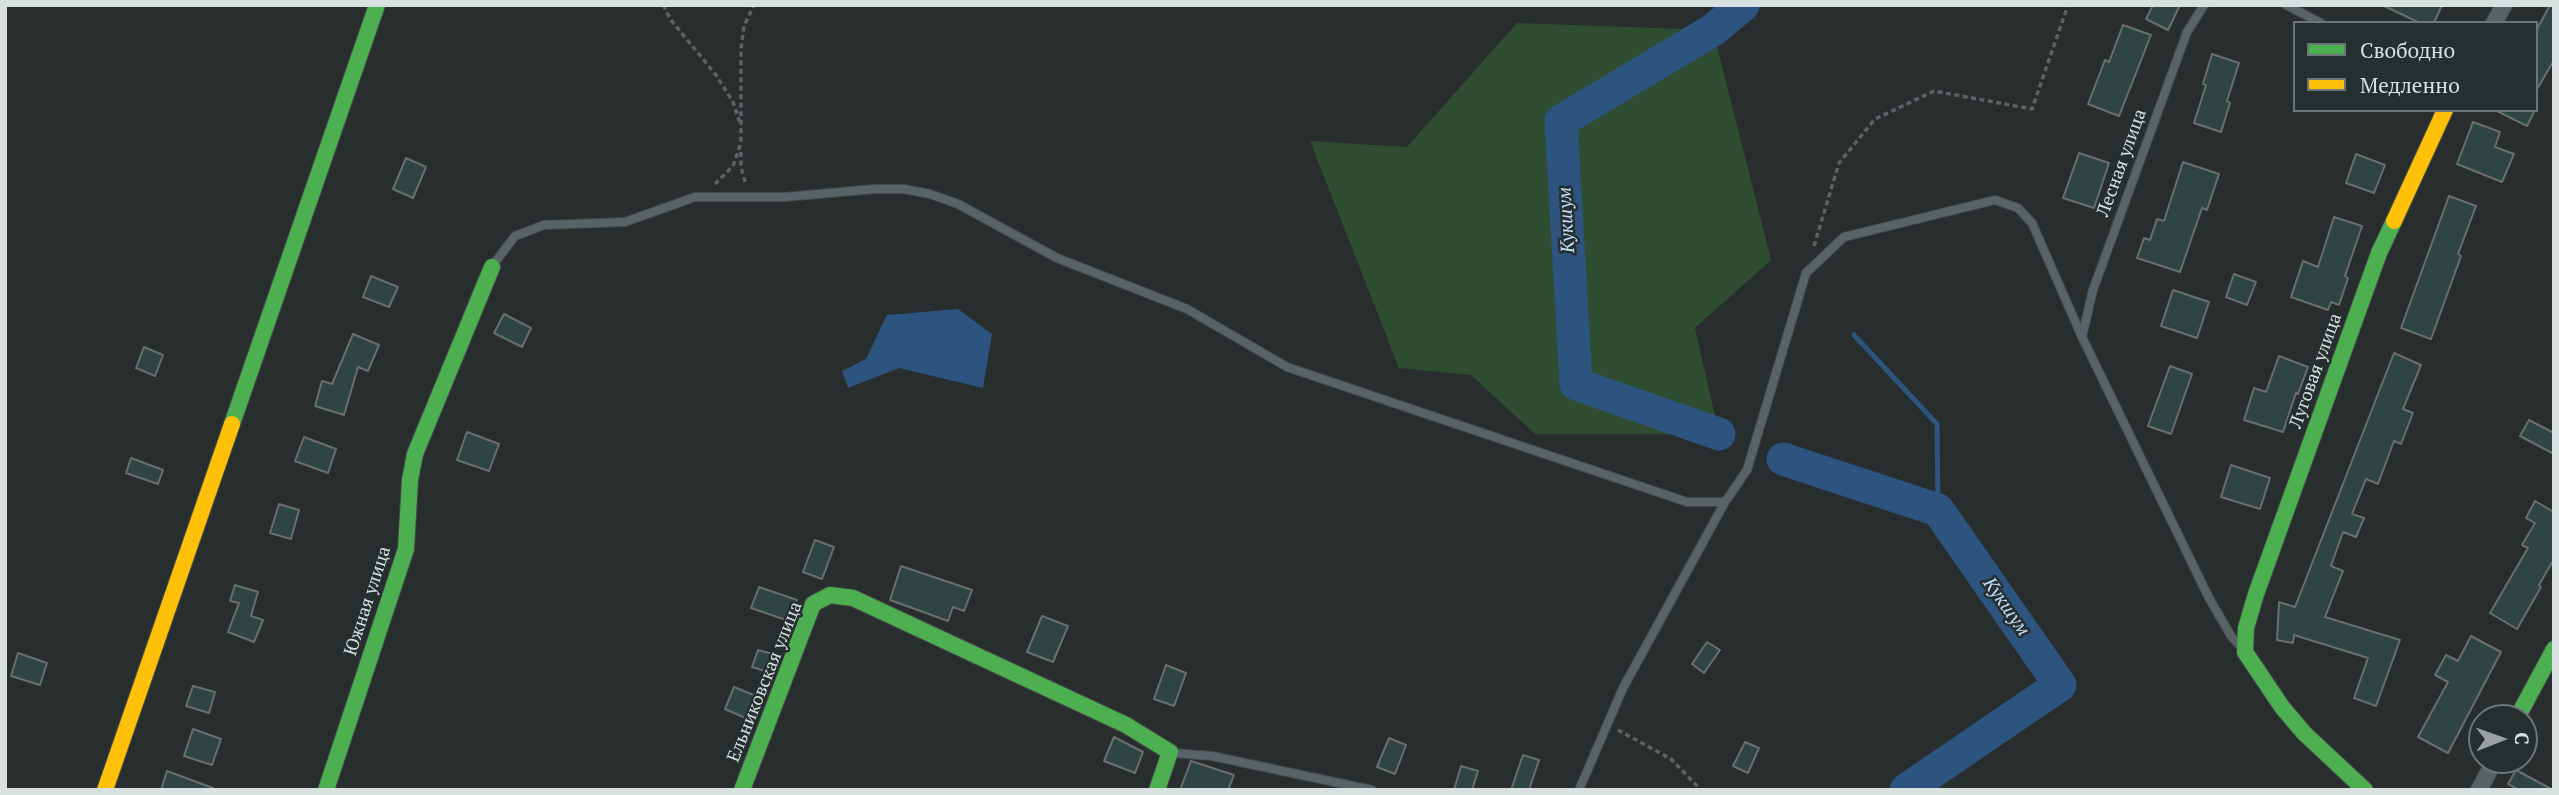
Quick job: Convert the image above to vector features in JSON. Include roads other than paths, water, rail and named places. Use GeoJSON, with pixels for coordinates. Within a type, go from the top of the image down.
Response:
{"type":"FeatureCollection","features":[{"type":"Feature","properties":{"kind":"street"},"geometry":{"type":"LineString","coordinates":[[105,790],[377,5]]}},
{"type":"Feature","properties":{"kind":"street"},"geometry":{"type":"LineString","coordinates":[[2495,21],[2504,5]]}},
{"type":"Feature","properties":{"kind":"street","name":"Луговая улица"},"geometry":{"type":"LineString","coordinates":[[2245,652],[2246,628],[2256,594],[2379,253],[2444,112]]}},
{"type":"Feature","properties":{"kind":"street","name":"Южная улица"},"geometry":{"type":"LineString","coordinates":[[326,790],[406,549],[410,480],[415,454],[492,267]]}},
{"type":"Feature","properties":{"kind":"street","name":"Ельниковская улица"},"geometry":{"type":"LineString","coordinates":[[742,790],[813,604],[830,595],[853,598],[1126,725],[1170,752]]}},
{"type":"Feature","properties":{"kind":"street"},"geometry":{"type":"LineString","coordinates":[[2525,704],[2554,649]]}},
{"type":"Feature","properties":{"kind":"street"},"geometry":{"type":"LineString","coordinates":[[2245,652],[2282,707],[2355,787]]}},
{"type":"Feature","properties":{"kind":"street"},"geometry":{"type":"LineString","coordinates":[[1157,790],[1170,752]]}},
{"type":"Feature","properties":{"kind":"street"},"geometry":{"type":"LineString","coordinates":[[2479,790],[2488,774]]}},
{"type":"Feature","properties":{"kind":"lane","name":"Лесная улица"},"geometry":{"type":"LineString","coordinates":[[2082,337],[2093,290],[2187,32],[2204,5]]}},
{"type":"Feature","properties":{"kind":"lane"},"geometry":{"type":"LineString","coordinates":[[2286,5],[2317,21]]}},
{"type":"Feature","properties":{"kind":"lane"},"geometry":{"type":"LineString","coordinates":[[492,267],[515,236],[544,225],[625,222],[695,197],[785,197],[904,189],[930,194],[958,204],[1057,258],[1187,309],[1287,367],[1687,502],[1725,502]]}},
{"type":"Feature","properties":{"kind":"lane"},"geometry":{"type":"LineString","coordinates":[[1578,790],[1623,688],[1725,502],[1747,470],[1806,273],[1844,237],[1995,200],[2018,208],[2032,223],[2082,337],[2208,598],[2231,636],[2245,652]]}},
{"type":"Feature","properties":{"kind":"lane"},"geometry":{"type":"LineString","coordinates":[[1170,752],[1212,756],[1371,790]]}},
{"type":"Feature","properties":{"kind":"water"},"geometry":{"type":"Polygon","coordinates":[[[958,309],[992,334],[983,388],[899,368],[848,388],[842,371],[866,359],[887,315],[958,309]]]}},
{"type":"Feature","properties":{"kind":"waterway","name":"Кукшум"},"geometry":{"type":"LineString","coordinates":[[1719,434],[1576,384],[1561,121],[1713,30],[1743,5]]}},
{"type":"Feature","properties":{"kind":"waterway"},"geometry":{"type":"LineString","coordinates":[[1854,335],[1937,424],[1938,510]]}},
{"type":"Feature","properties":{"kind":"waterway","name":"Кукшум"},"geometry":{"type":"LineString","coordinates":[[1783,459],[1938,510],[2060,685],[1906,790]]}}]}
